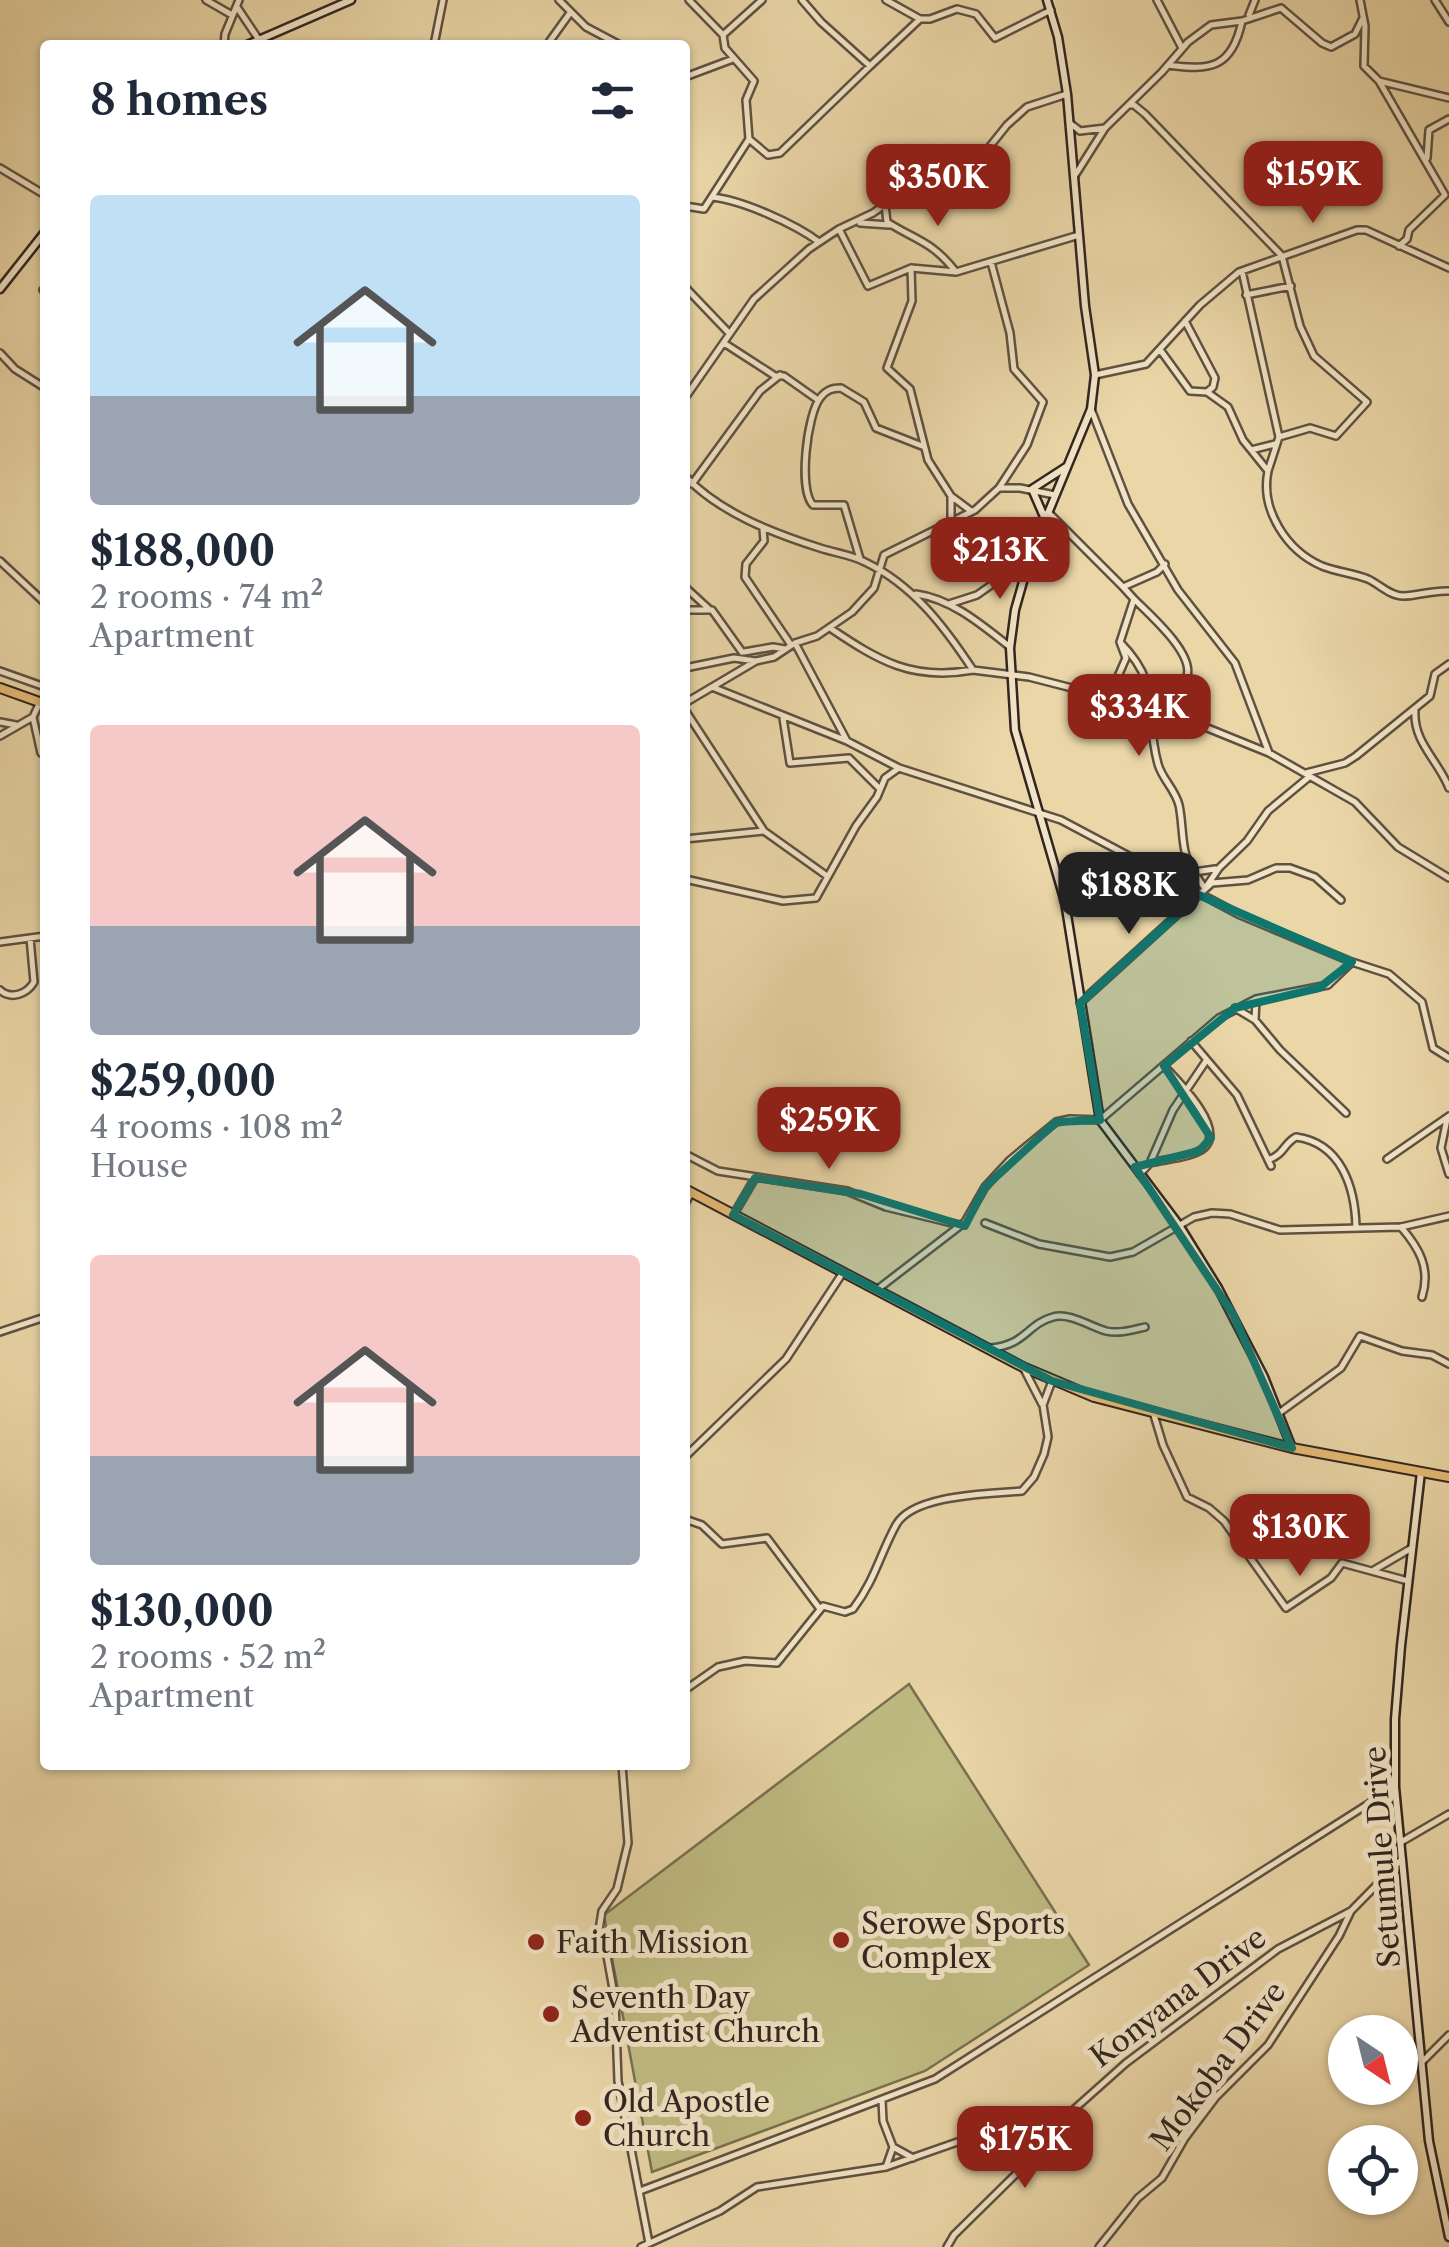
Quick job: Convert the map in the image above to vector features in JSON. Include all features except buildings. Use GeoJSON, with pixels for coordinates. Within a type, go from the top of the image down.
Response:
{"type":"FeatureCollection","features":[{"type":"Feature","properties":{"kind":"main road"},"geometry":{"type":"LineString","coordinates":[[0,688],[40,702]]}},
{"type":"Feature","properties":{"kind":"main road"},"geometry":{"type":"LineString","coordinates":[[690,1192],[1052,1381],[1154,1415],[1292,1448],[1449,1477]]}},
{"type":"Feature","properties":{"kind":"street"},"geometry":{"type":"LineString","coordinates":[[206,0],[232,14]]}},
{"type":"Feature","properties":{"kind":"street"},"geometry":{"type":"LineString","coordinates":[[225,40],[238,4],[260,40],[352,0]]}},
{"type":"Feature","properties":{"kind":"street"},"geometry":{"type":"LineString","coordinates":[[435,40],[443,0]]}},
{"type":"Feature","properties":{"kind":"street"},"geometry":{"type":"LineString","coordinates":[[560,0],[586,27],[611,40]]}},
{"type":"Feature","properties":{"kind":"street"},"geometry":{"type":"LineString","coordinates":[[689,0],[723,35]]}},
{"type":"Feature","properties":{"kind":"street"},"geometry":{"type":"LineString","coordinates":[[690,207],[702,210],[749,139],[746,100],[754,81],[722,43],[723,35],[762,0]]}},
{"type":"Feature","properties":{"kind":"street"},"geometry":{"type":"LineString","coordinates":[[802,0],[870,66]]}},
{"type":"Feature","properties":{"kind":"street"},"geometry":{"type":"LineString","coordinates":[[886,0],[920,18],[930,19],[948,10],[982,16],[997,38],[1051,10]]}},
{"type":"Feature","properties":{"kind":"street"},"geometry":{"type":"LineString","coordinates":[[1047,0],[1068,94],[1095,375],[1092,409],[1030,557],[1015,610],[1010,648],[1016,730],[1065,902],[1100,1120],[1179,1226],[1233,1314],[1280,1413],[1292,1448]]}},
{"type":"Feature","properties":{"kind":"street"},"geometry":{"type":"LineString","coordinates":[[1158,0],[1182,48]]}},
{"type":"Feature","properties":{"kind":"street"},"geometry":{"type":"LineString","coordinates":[[1168,65],[1201,70],[1214,67],[1231,50],[1256,0]]}},
{"type":"Feature","properties":{"kind":"street"},"geometry":{"type":"LineString","coordinates":[[1074,176],[1105,128],[1182,48],[1210,25],[1245,19],[1275,8],[1282,0]]}},
{"type":"Feature","properties":{"kind":"street"},"geometry":{"type":"LineString","coordinates":[[1368,0],[1360,2],[1364,66],[1378,81],[1447,199],[1424,214],[1399,246]]}},
{"type":"Feature","properties":{"kind":"street"},"geometry":{"type":"LineString","coordinates":[[1436,0],[1449,22]]}},
{"type":"Feature","properties":{"kind":"street"},"geometry":{"type":"LineString","coordinates":[[1275,8],[1285,10],[1331,47],[1355,34],[1363,18]]}},
{"type":"Feature","properties":{"kind":"street"},"geometry":{"type":"LineString","coordinates":[[551,40],[570,13]]}},
{"type":"Feature","properties":{"kind":"street"},"geometry":{"type":"LineString","coordinates":[[749,139],[768,154],[780,152],[920,18]]}},
{"type":"Feature","properties":{"kind":"street"},"geometry":{"type":"LineString","coordinates":[[690,75],[734,59]]}},
{"type":"Feature","properties":{"kind":"street"},"geometry":{"type":"LineString","coordinates":[[1378,81],[1449,98]]}},
{"type":"Feature","properties":{"kind":"street"},"geometry":{"type":"LineString","coordinates":[[690,390],[754,298],[819,242],[918,183],[946,173],[987,150],[1026,107],[1068,94]]}},
{"type":"Feature","properties":{"kind":"street"},"geometry":{"type":"LineString","coordinates":[[1128,106],[1145,114],[1282,256],[1300,326],[1314,356],[1364,398],[1366,406],[1336,436],[1310,428],[1279,436]]}},
{"type":"Feature","properties":{"kind":"street"},"geometry":{"type":"LineString","coordinates":[[1428,164],[1428,132],[1449,118]]}},
{"type":"Feature","properties":{"kind":"street"},"geometry":{"type":"LineString","coordinates":[[1071,124],[1080,131],[1105,128]]}},
{"type":"Feature","properties":{"kind":"street"},"geometry":{"type":"LineString","coordinates":[[0,168],[40,193]]}},
{"type":"Feature","properties":{"kind":"street"},"geometry":{"type":"LineString","coordinates":[[712,197],[734,201],[800,228],[819,242]]}},
{"type":"Feature","properties":{"kind":"street"},"geometry":{"type":"LineString","coordinates":[[885,205],[885,217],[892,226]]}},
{"type":"Feature","properties":{"kind":"street"},"geometry":{"type":"LineString","coordinates":[[857,222],[892,226],[923,240],[956,272]]}},
{"type":"Feature","properties":{"kind":"street"},"geometry":{"type":"LineString","coordinates":[[839,228],[868,286],[911,268],[956,272],[1079,235]]}},
{"type":"Feature","properties":{"kind":"street"},"geometry":{"type":"LineString","coordinates":[[1095,375],[1143,366],[1242,270],[1362,229],[1449,268]]}},
{"type":"Feature","properties":{"kind":"street"},"geometry":{"type":"LineString","coordinates":[[0,289],[40,238]]}},
{"type":"Feature","properties":{"kind":"street"},"geometry":{"type":"LineString","coordinates":[[690,703],[756,661],[830,628],[868,597],[877,568],[888,552],[971,511],[999,488],[1026,446],[1044,402],[1014,368],[1010,332],[990,262]]}},
{"type":"Feature","properties":{"kind":"street"},"geometry":{"type":"LineString","coordinates":[[911,268],[912,300],[888,370],[910,389],[922,446],[951,496],[971,511]]}},
{"type":"Feature","properties":{"kind":"street"},"geometry":{"type":"LineString","coordinates":[[1242,270],[1279,436],[1268,472],[1267,500],[1281,532],[1320,565],[1370,580],[1398,596],[1449,590]]}},
{"type":"Feature","properties":{"kind":"street"},"geometry":{"type":"LineString","coordinates":[[1231,278],[1244,285]]}},
{"type":"Feature","properties":{"kind":"street"},"geometry":{"type":"LineString","coordinates":[[1246,295],[1291,286]]}},
{"type":"Feature","properties":{"kind":"street"},"geometry":{"type":"LineString","coordinates":[[690,292],[728,332]]}},
{"type":"Feature","properties":{"kind":"street"},"geometry":{"type":"LineString","coordinates":[[1186,321],[1215,378],[1214,387],[1207,392]]}},
{"type":"Feature","properties":{"kind":"street"},"geometry":{"type":"LineString","coordinates":[[722,342],[818,400]]}},
{"type":"Feature","properties":{"kind":"street"},"geometry":{"type":"LineString","coordinates":[[1160,351],[1190,391],[1207,392],[1228,407],[1243,440],[1268,472]]}},
{"type":"Feature","properties":{"kind":"street"},"geometry":{"type":"LineString","coordinates":[[0,353],[40,385]]}},
{"type":"Feature","properties":{"kind":"street"},"geometry":{"type":"LineString","coordinates":[[692,484],[760,391],[780,375]]}},
{"type":"Feature","properties":{"kind":"street"},"geometry":{"type":"LineString","coordinates":[[860,559],[844,505],[813,505],[805,494],[810,429],[818,400],[828,390],[841,388],[864,402],[876,428],[922,446]]}},
{"type":"Feature","properties":{"kind":"street"},"geometry":{"type":"LineString","coordinates":[[1092,409],[1122,491],[1178,590],[1235,663],[1269,753]]}},
{"type":"Feature","properties":{"kind":"street"},"geometry":{"type":"LineString","coordinates":[[1250,450],[1275,444]]}},
{"type":"Feature","properties":{"kind":"street"},"geometry":{"type":"LineString","coordinates":[[1032,490],[1067,466]]}},
{"type":"Feature","properties":{"kind":"street"},"geometry":{"type":"LineString","coordinates":[[690,482],[764,530],[860,559],[877,568],[913,594],[941,623],[973,670]]}},
{"type":"Feature","properties":{"kind":"street"},"geometry":{"type":"LineString","coordinates":[[999,488],[1055,495]]}},
{"type":"Feature","properties":{"kind":"street"},"geometry":{"type":"LineString","coordinates":[[1032,490],[1047,516],[1124,587],[1176,642],[1187,668],[1173,714]]}},
{"type":"Feature","properties":{"kind":"street"},"geometry":{"type":"LineString","coordinates":[[951,496],[951,522]]}},
{"type":"Feature","properties":{"kind":"street"},"geometry":{"type":"LineString","coordinates":[[764,530],[764,541],[746,564],[745,577],[847,741]]}},
{"type":"Feature","properties":{"kind":"street"},"geometry":{"type":"LineString","coordinates":[[948,604],[977,596],[1030,557]]}},
{"type":"Feature","properties":{"kind":"street"},"geometry":{"type":"LineString","coordinates":[[0,561],[40,598]]}},
{"type":"Feature","properties":{"kind":"street"},"geometry":{"type":"LineString","coordinates":[[1124,587],[1157,572],[1164,564]]}},
{"type":"Feature","properties":{"kind":"street"},"geometry":{"type":"LineString","coordinates":[[690,591],[712,610],[742,652]]}},
{"type":"Feature","properties":{"kind":"street"},"geometry":{"type":"LineString","coordinates":[[913,594],[948,604],[1010,648]]}},
{"type":"Feature","properties":{"kind":"street"},"geometry":{"type":"LineString","coordinates":[[1109,698],[1126,658],[1120,642],[1134,599]]}},
{"type":"Feature","properties":{"kind":"street"},"geometry":{"type":"LineString","coordinates":[[690,610],[712,610]]}},
{"type":"Feature","properties":{"kind":"street"},"geometry":{"type":"LineString","coordinates":[[830,628],[868,654],[902,668],[948,674],[973,670],[1011,674],[1173,714],[1269,753],[1354,802],[1398,847],[1449,878]]}},
{"type":"Feature","properties":{"kind":"street"},"geometry":{"type":"LineString","coordinates":[[1120,642],[1144,670],[1149,684],[1159,769],[1178,800],[1185,859],[1205,888]]}},
{"type":"Feature","properties":{"kind":"street"},"geometry":{"type":"LineString","coordinates":[[734,658],[742,652],[790,646]]}},
{"type":"Feature","properties":{"kind":"street"},"geometry":{"type":"LineString","coordinates":[[690,667],[734,658],[756,661]]}},
{"type":"Feature","properties":{"kind":"street"},"geometry":{"type":"LineString","coordinates":[[1080,1003],[1199,895],[1268,811],[1306,775],[1345,763],[1415,709],[1430,696],[1436,674],[1449,664]]}},
{"type":"Feature","properties":{"kind":"street"},"geometry":{"type":"LineString","coordinates":[[0,672],[40,685]]}},
{"type":"Feature","properties":{"kind":"street"},"geometry":{"type":"LineString","coordinates":[[712,687],[847,741],[899,768],[1039,812],[1199,895],[1352,962],[1389,974],[1407,986],[1424,1006],[1433,1048],[1449,1058]]}},
{"type":"Feature","properties":{"kind":"street"},"geometry":{"type":"LineString","coordinates":[[0,736],[33,717],[40,707]]}},
{"type":"Feature","properties":{"kind":"street"},"geometry":{"type":"LineString","coordinates":[[1415,709],[1418,737],[1448,785]]}},
{"type":"Feature","properties":{"kind":"street"},"geometry":{"type":"LineString","coordinates":[[690,715],[764,832],[827,876]]}},
{"type":"Feature","properties":{"kind":"street"},"geometry":{"type":"LineString","coordinates":[[33,717],[40,748]]}},
{"type":"Feature","properties":{"kind":"street"},"geometry":{"type":"LineString","coordinates":[[783,718],[790,763],[849,758],[880,790]]}},
{"type":"Feature","properties":{"kind":"street"},"geometry":{"type":"LineString","coordinates":[[0,722],[16,724]]}},
{"type":"Feature","properties":{"kind":"street"},"geometry":{"type":"LineString","coordinates":[[690,880],[787,901],[816,898],[886,778],[899,768]]}},
{"type":"Feature","properties":{"kind":"street"},"geometry":{"type":"LineString","coordinates":[[690,839],[764,832]]}},
{"type":"Feature","properties":{"kind":"street"},"geometry":{"type":"LineString","coordinates":[[1172,880],[1219,868]]}},
{"type":"Feature","properties":{"kind":"street"},"geometry":{"type":"LineString","coordinates":[[1205,888],[1212,883],[1248,880],[1276,868],[1290,868],[1314,877],[1341,900]]}},
{"type":"Feature","properties":{"kind":"street"},"geometry":{"type":"LineString","coordinates":[[0,942],[40,937]]}},
{"type":"Feature","properties":{"kind":"street"},"geometry":{"type":"LineString","coordinates":[[0,990],[16,995],[32,986],[30,938]]}},
{"type":"Feature","properties":{"kind":"street"},"geometry":{"type":"LineString","coordinates":[[877,1290],[960,1225],[1010,1160],[1056,1122],[1100,1120],[1190,1041],[1235,1008],[1256,999],[1320,988],[1352,962]]}},
{"type":"Feature","properties":{"kind":"street"},"geometry":{"type":"LineString","coordinates":[[1256,999],[1256,1020]]}},
{"type":"Feature","properties":{"kind":"street"},"geometry":{"type":"LineString","coordinates":[[1235,1008],[1256,1020],[1280,1050],[1346,1114]]}},
{"type":"Feature","properties":{"kind":"street"},"geometry":{"type":"LineString","coordinates":[[1190,1041],[1238,1095],[1269,1163],[1296,1137],[1335,1155],[1350,1185],[1356,1227]]}},
{"type":"Feature","properties":{"kind":"street"},"geometry":{"type":"LineString","coordinates":[[1140,1174],[1150,1163],[1164,1128],[1207,1060]]}},
{"type":"Feature","properties":{"kind":"street"},"geometry":{"type":"LineString","coordinates":[[1150,1163],[1199,1151],[1210,1138],[1209,1125],[1164,1066]]}},
{"type":"Feature","properties":{"kind":"street"},"geometry":{"type":"LineString","coordinates":[[1387,1159],[1449,1116]]}},
{"type":"Feature","properties":{"kind":"street"},"geometry":{"type":"LineString","coordinates":[[1449,1116],[1442,1148],[1449,1174]]}},
{"type":"Feature","properties":{"kind":"street"},"geometry":{"type":"LineString","coordinates":[[690,1157],[718,1171],[860,1194],[886,1207],[960,1225]]}},
{"type":"Feature","properties":{"kind":"street"},"geometry":{"type":"LineString","coordinates":[[733,1216],[756,1178]]}},
{"type":"Feature","properties":{"kind":"street"},"geometry":{"type":"LineString","coordinates":[[986,1223],[1040,1244],[1110,1257],[1133,1252],[1194,1217],[1221,1213],[1272,1229],[1401,1227],[1449,1216]]}},
{"type":"Feature","properties":{"kind":"street"},"geometry":{"type":"LineString","coordinates":[[1401,1227],[1422,1255],[1422,1297]]}},
{"type":"Feature","properties":{"kind":"street"},"geometry":{"type":"LineString","coordinates":[[690,1452],[786,1359],[844,1271]]}},
{"type":"Feature","properties":{"kind":"street"},"geometry":{"type":"LineString","coordinates":[[991,1348],[1014,1344],[1058,1315],[1107,1332],[1145,1327]]}},
{"type":"Feature","properties":{"kind":"street"},"geometry":{"type":"LineString","coordinates":[[0,1332],[40,1319]]}},
{"type":"Feature","properties":{"kind":"street"},"geometry":{"type":"LineString","coordinates":[[1280,1413],[1340,1368],[1360,1336],[1402,1351],[1432,1355],[1449,1364]]}},
{"type":"Feature","properties":{"kind":"street"},"geometry":{"type":"LineString","coordinates":[[690,1686],[718,1666],[777,1663],[820,1609],[827,1605],[845,1612],[854,1609],[883,1558],[894,1528],[905,1514],[942,1500],[1022,1491],[1027,1487],[1048,1438],[1042,1405],[1023,1366]]}},
{"type":"Feature","properties":{"kind":"street"},"geometry":{"type":"LineString","coordinates":[[1042,1405],[1052,1381]]}},
{"type":"Feature","properties":{"kind":"street"},"geometry":{"type":"LineString","coordinates":[[1154,1415],[1187,1497],[1210,1508],[1224,1521],[1286,1608],[1331,1578],[1342,1563],[1408,1581]]}},
{"type":"Feature","properties":{"kind":"street"},"geometry":{"type":"LineString","coordinates":[[690,1447],[694,1448]]}},
{"type":"Feature","properties":{"kind":"street","name":"Setumule Drive"},"geometry":{"type":"LineString","coordinates":[[1421,1472],[1395,1719],[1395,1787],[1429,2141],[1449,2237]]}},
{"type":"Feature","properties":{"kind":"street"},"geometry":{"type":"LineString","coordinates":[[690,1521],[702,1525],[722,1544],[767,1538],[820,1609]]}},
{"type":"Feature","properties":{"kind":"street"},"geometry":{"type":"LineString","coordinates":[[1372,1571],[1410,1549]]}},
{"type":"Feature","properties":{"kind":"street"},"geometry":{"type":"LineString","coordinates":[[622,1770],[628,1843],[617,1889],[602,1910],[600,1930],[614,2000],[618,2081],[649,2243]]}},
{"type":"Feature","properties":{"kind":"street"},"geometry":{"type":"LineString","coordinates":[[640,2190],[947,2072],[1395,1787]]}},
{"type":"Feature","properties":{"kind":"street"},"geometry":{"type":"LineString","coordinates":[[1401,1842],[1449,1814]]}},
{"type":"Feature","properties":{"kind":"street","name":"Mokoba Drive"},"geometry":{"type":"LineString","coordinates":[[1099,2247],[1138,2198],[1162,2178],[1185,2138],[1216,2097],[1268,2044],[1339,1936],[1351,1911],[1402,1859]]}},
{"type":"Feature","properties":{"kind":"street","name":"Konyana Drive"},"geometry":{"type":"LineString","coordinates":[[947,2247],[1071,2112],[1126,2063],[1278,1948],[1351,1911]]}},
{"type":"Feature","properties":{"kind":"street"},"geometry":{"type":"LineString","coordinates":[[1420,2064],[1449,2035]]}},
{"type":"Feature","properties":{"kind":"street"},"geometry":{"type":"LineString","coordinates":[[882,2100],[883,2121],[893,2146],[913,2158]]}},
{"type":"Feature","properties":{"kind":"street"},"geometry":{"type":"LineString","coordinates":[[641,2247],[720,2211],[757,2187],[886,2167],[1023,2119],[1071,2112]]}},
{"type":"Feature","properties":{"kind":"street"},"geometry":{"type":"LineString","coordinates":[[886,2167],[893,2146]]}},
{"type":"Feature","properties":{"kind":"highlighted area"},"geometry":{"type":"Polygon","coordinates":[[[1199,895],[1352,962],[1319,988],[1235,1008],[1164,1066],[1211,1138],[1199,1151],[1135,1167],[1233,1314],[1292,1448],[1052,1381],[733,1215],[755,1178],[861,1194],[965,1226],[985,1187],[1056,1122],[1100,1120],[1080,1003],[1199,895]]]}},
{"type":"Feature","properties":{"kind":"shaded area","name":"Serowe Sports Complex"},"geometry":{"type":"Polygon","coordinates":[[[909,1684],[1089,1965],[925,2071],[652,2172],[604,1915],[909,1684]]]}},
{"type":"Feature","properties":{"kind":"place","name":"Serowe Sports Complex"},"geometry":{"type":"Point","coordinates":[841,1940]}},
{"type":"Feature","properties":{"kind":"place","name":"Faith Mission"},"geometry":{"type":"Point","coordinates":[536,1942]}},
{"type":"Feature","properties":{"kind":"place","name":"Seventh Day Adventist Church"},"geometry":{"type":"Point","coordinates":[551,2014]}},
{"type":"Feature","properties":{"kind":"place","name":"Old Apostle Church"},"geometry":{"type":"Point","coordinates":[583,2118]}}]}
